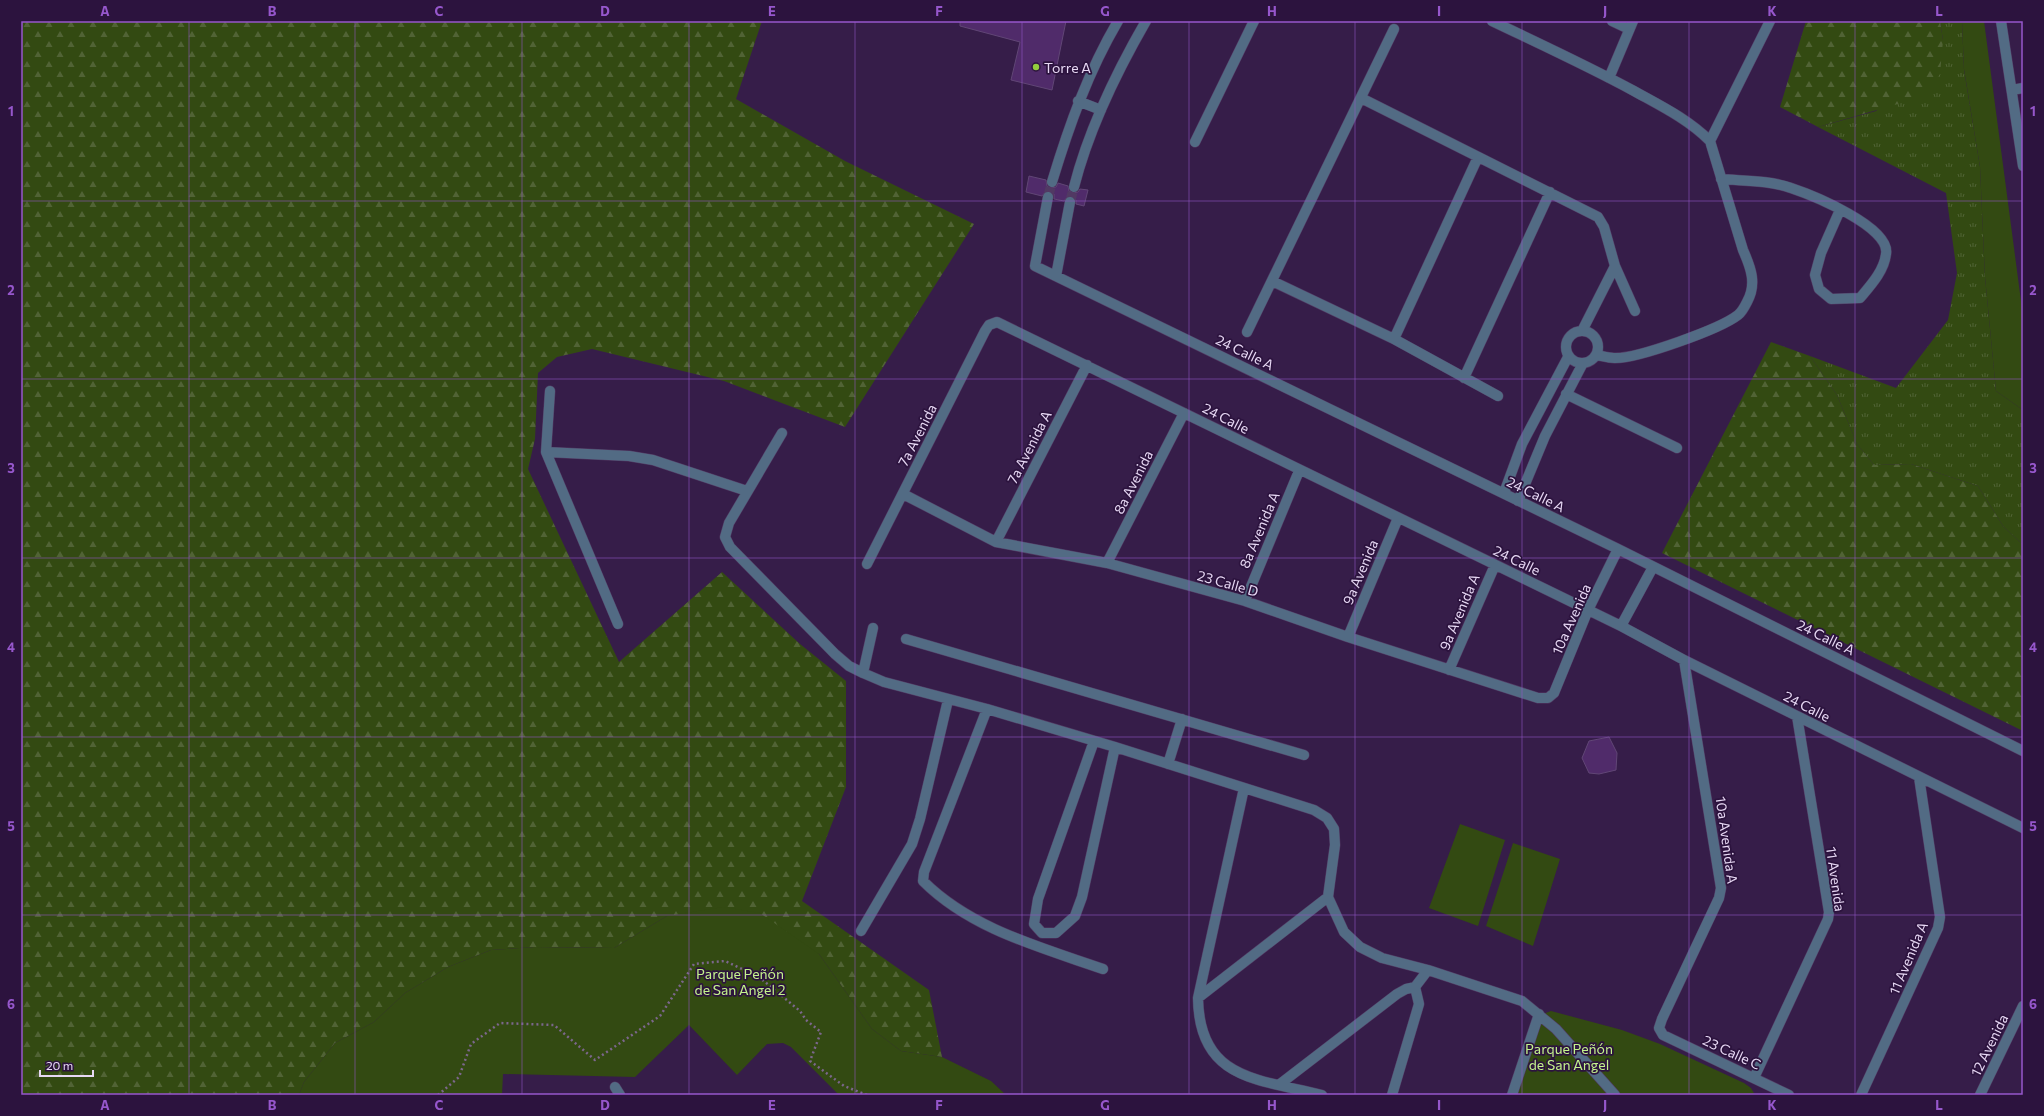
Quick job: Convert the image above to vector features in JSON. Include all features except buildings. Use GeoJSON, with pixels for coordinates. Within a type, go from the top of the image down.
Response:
{"type":"FeatureCollection","features":[{"type":"Feature","properties":{"kind":"street"},"geometry":{"type":"LineString","coordinates":[[1052,182],[1078,101],[1094,66],[1118,21]]}},
{"type":"Feature","properties":{"kind":"street"},"geometry":{"type":"LineString","coordinates":[[1074,187],[1087,144],[1101,110],[1116,76],[1146,21]]}},
{"type":"Feature","properties":{"kind":"street"},"geometry":{"type":"LineString","coordinates":[[1195,142],[1254,21]]}},
{"type":"Feature","properties":{"kind":"street"},"geometry":{"type":"LineString","coordinates":[[1492,21],[1609,78],[1695,127],[1710,141],[1743,250],[1750,265],[1754,284],[1748,302],[1739,314],[1716,326],[1662,348],[1615,358],[1596,354]]}},
{"type":"Feature","properties":{"kind":"street"},"geometry":{"type":"LineString","coordinates":[[1609,78],[1631,25],[1612,21]]}},
{"type":"Feature","properties":{"kind":"street"},"geometry":{"type":"LineString","coordinates":[[1710,141],[1770,21]]}},
{"type":"Feature","properties":{"kind":"street"},"geometry":{"type":"LineString","coordinates":[[2001,21],[2023,166]]}},
{"type":"Feature","properties":{"kind":"street"},"geometry":{"type":"LineString","coordinates":[[1247,332],[1394,29]]}},
{"type":"Feature","properties":{"kind":"street"},"geometry":{"type":"LineString","coordinates":[[2012,90],[2023,88]]}},
{"type":"Feature","properties":{"kind":"street"},"geometry":{"type":"LineString","coordinates":[[1361,98],[1598,217],[1606,232],[1615,266],[1635,311]]}},
{"type":"Feature","properties":{"kind":"street"},"geometry":{"type":"LineString","coordinates":[[1078,101],[1101,110]]}},
{"type":"Feature","properties":{"kind":"street"},"geometry":{"type":"LineString","coordinates":[[1394,340],[1478,156]]}},
{"type":"Feature","properties":{"kind":"street"},"geometry":{"type":"LineString","coordinates":[[1721,179],[1790,187],[1840,210],[1864,222],[1882,238],[1887,253],[1876,280],[1860,298],[1831,299],[1819,289],[1815,275],[1821,254],[1840,210]]}},
{"type":"Feature","properties":{"kind":"street"},"geometry":{"type":"LineString","coordinates":[[1464,378],[1550,192]]}},
{"type":"Feature","properties":{"kind":"street","name":"24 Calle A"},"geometry":{"type":"LineString","coordinates":[[1048,197],[1034,266],[1504,493],[2023,751]]}},
{"type":"Feature","properties":{"kind":"street"},"geometry":{"type":"LineString","coordinates":[[1056,276],[1070,202]]}},
{"type":"Feature","properties":{"kind":"street"},"geometry":{"type":"LineString","coordinates":[[1582,331],[1615,266]]}},
{"type":"Feature","properties":{"kind":"street"},"geometry":{"type":"LineString","coordinates":[[1272,281],[1394,340],[1498,396]]}},
{"type":"Feature","properties":{"kind":"street","name":"24 Calle"},"geometry":{"type":"LineString","coordinates":[[997,322],[1622,626],[1684,660],[2023,828]]}},
{"type":"Feature","properties":{"kind":"street","name":"7a Avenida"},"geometry":{"type":"LineString","coordinates":[[867,564],[985,331],[989,325],[997,322]]}},
{"type":"Feature","properties":{"kind":"street"},"geometry":{"type":"LineString","coordinates":[[1504,493],[1522,444],[1568,357],[1566,347],[1569,337],[1582,331],[1592,335],[1598,344],[1596,354],[1593,359],[1583,363],[1568,357]]}},
{"type":"Feature","properties":{"kind":"street"},"geometry":{"type":"LineString","coordinates":[[1518,501],[1545,436],[1583,363]]}},
{"type":"Feature","properties":{"kind":"street","name":"7a Avenida A"},"geometry":{"type":"LineString","coordinates":[[996,542],[1087,365]]}},
{"type":"Feature","properties":{"kind":"street"},"geometry":{"type":"LineString","coordinates":[[550,391],[546,452],[618,624]]}},
{"type":"Feature","properties":{"kind":"street"},"geometry":{"type":"LineString","coordinates":[[1566,394],[1677,448]]}},
{"type":"Feature","properties":{"kind":"street","name":"8a Avenida"},"geometry":{"type":"LineString","coordinates":[[1107,563],[1184,413]]}},
{"type":"Feature","properties":{"kind":"street"},"geometry":{"type":"LineString","coordinates":[[782,432],[729,523],[725,537],[730,547],[835,654],[849,666],[884,682],[987,709],[1115,747],[1314,810],[1327,818],[1334,829],[1335,845],[1328,897],[1344,932],[1360,948],[1382,958],[1428,970],[1522,1001],[1556,1030],[1616,1095]]}},
{"type":"Feature","properties":{"kind":"street"},"geometry":{"type":"LineString","coordinates":[[546,452],[629,456],[653,460],[747,491]]}},
{"type":"Feature","properties":{"kind":"street","name":"8a Avenida A"},"geometry":{"type":"LineString","coordinates":[[1245,601],[1299,470]]}},
{"type":"Feature","properties":{"kind":"street","name":"23 Calle D"},"geometry":{"type":"LineString","coordinates":[[903,494],[996,542],[1107,563],[1245,601],[1449,670],[1538,698],[1548,698]]}},
{"type":"Feature","properties":{"kind":"street","name":"9a Avenida"},"geometry":{"type":"LineString","coordinates":[[1348,637],[1398,518]]}},
{"type":"Feature","properties":{"kind":"street","name":"10a Avenida"},"geometry":{"type":"LineString","coordinates":[[1548,698],[1554,693],[1588,610],[1618,549]]}},
{"type":"Feature","properties":{"kind":"street","name":"9a Avenida A"},"geometry":{"type":"LineString","coordinates":[[1449,670],[1495,565]]}},
{"type":"Feature","properties":{"kind":"street"},"geometry":{"type":"LineString","coordinates":[[1622,626],[1653,567]]}},
{"type":"Feature","properties":{"kind":"street"},"geometry":{"type":"LineString","coordinates":[[862,673],[873,628]]}},
{"type":"Feature","properties":{"kind":"street"},"geometry":{"type":"LineString","coordinates":[[906,639],[1304,755]]}},
{"type":"Feature","properties":{"kind":"street","name":"10a Avenida A"},"geometry":{"type":"LineString","coordinates":[[1663,1035],[1659,1028],[1662,1020],[1719,898],[1721,888],[1684,660]]}},
{"type":"Feature","properties":{"kind":"street"},"geometry":{"type":"LineString","coordinates":[[861,931],[912,844],[920,819],[948,700]]}},
{"type":"Feature","properties":{"kind":"street"},"geometry":{"type":"LineString","coordinates":[[987,709],[924,872],[923,881],[963,913],[1000,932],[1103,969]]}},
{"type":"Feature","properties":{"kind":"street","name":"11 Avenida"},"geometry":{"type":"LineString","coordinates":[[1754,1078],[1828,919],[1829,912],[1797,716]]}},
{"type":"Feature","properties":{"kind":"street"},"geometry":{"type":"LineString","coordinates":[[1168,764],[1182,719]]}},
{"type":"Feature","properties":{"kind":"street"},"geometry":{"type":"LineString","coordinates":[[1094,741],[1038,899],[1034,924],[1042,933],[1056,933],[1076,916],[1082,897],[1115,747]]}},
{"type":"Feature","properties":{"kind":"street","name":"11 Avenida A"},"geometry":{"type":"LineString","coordinates":[[1861,1095],[1938,928],[1940,917],[1919,777]]}},
{"type":"Feature","properties":{"kind":"street"},"geometry":{"type":"LineString","coordinates":[[1244,788],[1198,998],[1198,1019],[1213,1054],[1229,1067],[1245,1076],[1322,1095]]}},
{"type":"Feature","properties":{"kind":"street"},"geometry":{"type":"LineString","coordinates":[[1198,998],[1328,897]]}},
{"type":"Feature","properties":{"kind":"street"},"geometry":{"type":"LineString","coordinates":[[1280,1084],[1397,994],[1406,989],[1415,987],[1428,970]]}},
{"type":"Feature","properties":{"kind":"street"},"geometry":{"type":"LineString","coordinates":[[1392,1095],[1419,1004],[1415,987]]}},
{"type":"Feature","properties":{"kind":"street","name":"12 Avenida"},"geometry":{"type":"LineString","coordinates":[[1980,1095],[2023,1006]]}},
{"type":"Feature","properties":{"kind":"street"},"geometry":{"type":"LineString","coordinates":[[1512,1095],[1539,1014]]}},
{"type":"Feature","properties":{"kind":"street","name":"23 Calle C"},"geometry":{"type":"LineString","coordinates":[[1663,1035],[1789,1095]]}},
{"type":"Feature","properties":{"kind":"path"},"geometry":{"type":"LineString","coordinates":[[438,1095],[459,1077],[471,1044],[500,1023],[554,1025],[595,1060],[660,1016],[694,964],[725,961],[759,976],[800,1011],[806,1020],[821,1032],[810,1060],[844,1086],[867,1095]]}},
{"type":"Feature","properties":{"kind":"green space"},"geometry":{"type":"Polygon","coordinates":[[[21,21],[762,21],[736,99],[845,161],[974,224],[845,427],[724,381],[592,349],[557,357],[538,373],[535,439],[528,469],[619,662],[722,572],[800,644],[846,681],[846,787],[802,901],[929,990],[942,1057],[901,1051],[872,1029],[819,954],[667,916],[614,948],[535,947],[491,950],[448,967],[405,993],[374,1022],[335,1043],[304,1082],[299,1095],[21,1095],[21,21]]]}},
{"type":"Feature","properties":{"kind":"green space"},"geometry":{"type":"Polygon","coordinates":[[[1806,21],[1940,21],[1943,40],[1940,74],[1922,97],[1818,127],[1780,107],[1806,21]]]}},
{"type":"Feature","properties":{"kind":"green space"},"geometry":{"type":"Polygon","coordinates":[[[1940,21],[1962,21],[1964,70],[1980,167],[1985,277],[1996,391],[2023,410],[2023,545],[2003,526],[1978,486],[1911,464],[1874,465],[1857,444],[1837,395],[1810,356],[1896,388],[1948,320],[1957,273],[1946,193],[1818,127],[1876,111],[1943,40],[1940,21]]]}},
{"type":"Feature","properties":{"kind":"green space"},"geometry":{"type":"Polygon","coordinates":[[[1962,21],[1984,21],[2023,316],[2023,410],[1996,391],[1985,277],[1980,167],[1964,69],[1962,21]]]}},
{"type":"Feature","properties":{"kind":"green space"},"geometry":{"type":"Polygon","coordinates":[[[1771,342],[1810,356],[1837,395],[1857,444],[1874,465],[1911,464],[1978,486],[2003,526],[2023,545],[2023,731],[1662,553],[1771,342]]]}},
{"type":"Feature","properties":{"kind":"green space"},"geometry":{"type":"Polygon","coordinates":[[[1460,824],[1505,840],[1478,926],[1429,908],[1460,824]]]}},
{"type":"Feature","properties":{"kind":"green space"},"geometry":{"type":"Polygon","coordinates":[[[1513,843],[1560,859],[1533,946],[1486,926],[1513,843]]]}},
{"type":"Feature","properties":{"kind":"green space","name":"Parque Peñón de San Angel 2"},"geometry":{"type":"Polygon","coordinates":[[[723,907],[760,913],[819,954],[872,1029],[901,1051],[942,1057],[991,1081],[1006,1095],[839,1095],[791,1047],[783,1043],[767,1044],[737,1075],[689,1025],[635,1077],[503,1074],[502,1095],[299,1095],[304,1082],[335,1043],[374,1022],[405,993],[448,967],[491,950],[535,947],[614,948],[667,916],[723,907]]]}},
{"type":"Feature","properties":{"kind":"green space","name":"Parque Peñón de San Angel"},"geometry":{"type":"Polygon","coordinates":[[[1551,1011],[1622,1030],[1660,1044],[1744,1083],[1751,1088],[1755,1095],[1517,1095],[1543,1014],[1551,1011]]]}},
{"type":"Feature","properties":{"kind":"tunnel"},"geometry":{"type":"LineString","coordinates":[[1048,197],[1052,182]]}},
{"type":"Feature","properties":{"kind":"tunnel"},"geometry":{"type":"LineString","coordinates":[[1070,202],[1074,187]]}},
{"type":"Feature","properties":{"kind":"place","name":"Torre A"},"geometry":{"type":"Point","coordinates":[1036,67]}}]}
